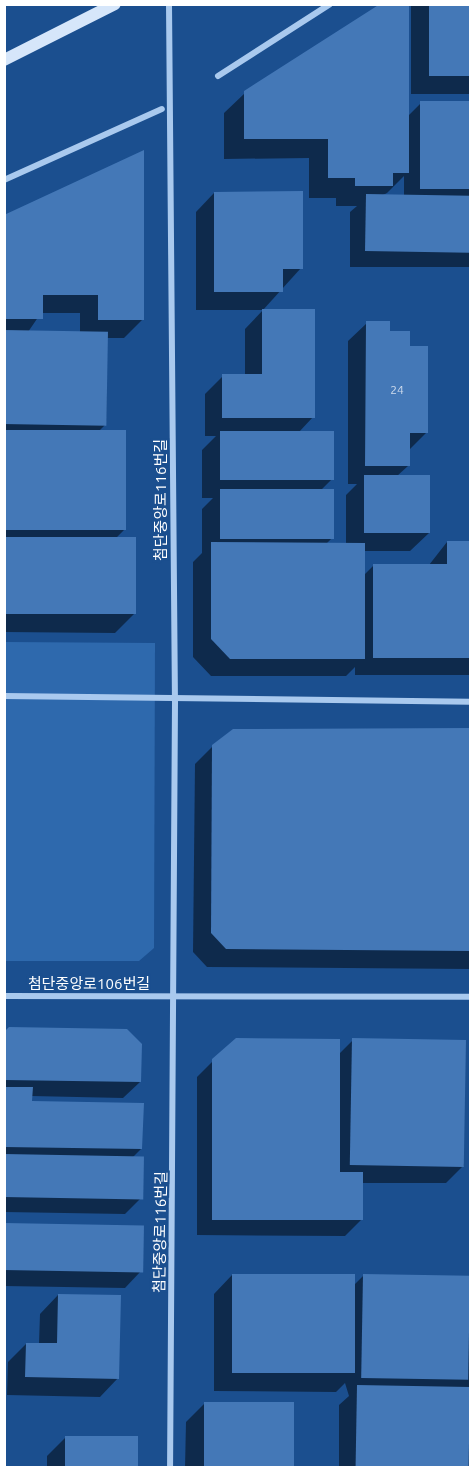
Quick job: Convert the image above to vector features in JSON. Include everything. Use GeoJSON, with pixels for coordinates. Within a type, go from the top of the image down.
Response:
{"type":"FeatureCollection","features":[{"type":"Feature","properties":{"kind":"street"},"geometry":{"type":"LineString","coordinates":[[4,60],[115,4]]}},
{"type":"Feature","properties":{"kind":"street","name":"첨단중앙로116번길"},"geometry":{"type":"LineString","coordinates":[[169,4],[175,702],[170,1467]]}},
{"type":"Feature","properties":{"kind":"street"},"geometry":{"type":"LineString","coordinates":[[218,76],[330,4]]}},
{"type":"Feature","properties":{"kind":"street"},"geometry":{"type":"LineString","coordinates":[[4,180],[162,109]]}},
{"type":"Feature","properties":{"kind":"street"},"geometry":{"type":"LineString","coordinates":[[4,696],[175,702],[471,702]]}},
{"type":"Feature","properties":{"kind":"street","name":"첨단중앙로106번길"},"geometry":{"type":"LineString","coordinates":[[4,996],[174,996]]}},
{"type":"Feature","properties":{"kind":"street"},"geometry":{"type":"LineString","coordinates":[[174,996],[471,997]]}},
{"type":"Feature","properties":{"kind":"shaded area"},"geometry":{"type":"Polygon","coordinates":[[[5,642],[155,643],[154,948],[139,961],[5,961],[5,642]]]}},
{"type":"Feature","properties":{"kind":"building"},"geometry":{"type":"Polygon","coordinates":[[[380,4],[409,4],[409,173],[393,173],[393,186],[355,186],[355,178],[328,178],[328,139],[244,139],[244,91],[380,4]]]}},
{"type":"Feature","properties":{"kind":"building"},"geometry":{"type":"Polygon","coordinates":[[[429,4],[470,4],[470,76],[429,76],[429,4]]]}},
{"type":"Feature","properties":{"kind":"building"},"geometry":{"type":"Polygon","coordinates":[[[420,101],[470,101],[470,189],[420,189],[420,101]]]}},
{"type":"Feature","properties":{"kind":"building"},"geometry":{"type":"Polygon","coordinates":[[[144,150],[144,320],[98,320],[98,295],[43,295],[43,319],[4,319],[4,215],[144,150]]]}},
{"type":"Feature","properties":{"kind":"building"},"geometry":{"type":"Polygon","coordinates":[[[303,191],[303,269],[283,269],[283,292],[214,292],[214,192],[303,191]]]}},
{"type":"Feature","properties":{"kind":"building"},"geometry":{"type":"Polygon","coordinates":[[[366,194],[470,196],[469,253],[365,251],[366,194]]]}},
{"type":"Feature","properties":{"kind":"building"},"geometry":{"type":"Polygon","coordinates":[[[262,309],[315,309],[315,418],[222,418],[222,374],[262,374],[262,309]]]}},
{"type":"Feature","properties":{"kind":"building"},"geometry":{"type":"Polygon","coordinates":[[[366,321],[390,321],[390,331],[410,331],[410,346],[428,346],[428,433],[410,433],[410,466],[365,466],[366,321]]]}},
{"type":"Feature","properties":{"kind":"building"},"geometry":{"type":"Polygon","coordinates":[[[4,330],[108,332],[106,426],[4,424],[4,330]]]}},
{"type":"Feature","properties":{"kind":"building"},"geometry":{"type":"Polygon","coordinates":[[[4,430],[126,430],[126,530],[4,530],[4,430]]]}},
{"type":"Feature","properties":{"kind":"building"},"geometry":{"type":"Polygon","coordinates":[[[220,431],[334,431],[334,480],[220,480],[220,431]]]}},
{"type":"Feature","properties":{"kind":"building"},"geometry":{"type":"Polygon","coordinates":[[[364,475],[430,475],[430,533],[364,533],[364,475]]]}},
{"type":"Feature","properties":{"kind":"building"},"geometry":{"type":"Polygon","coordinates":[[[220,489],[334,489],[334,539],[220,539],[220,489]]]}},
{"type":"Feature","properties":{"kind":"building"},"geometry":{"type":"Polygon","coordinates":[[[4,537],[136,537],[136,614],[4,614],[4,537]]]}},
{"type":"Feature","properties":{"kind":"building"},"geometry":{"type":"Polygon","coordinates":[[[447,541],[470,541],[470,658],[373,658],[373,564],[447,564],[447,541]]]}},
{"type":"Feature","properties":{"kind":"building"},"geometry":{"type":"Polygon","coordinates":[[[211,542],[365,543],[365,659],[230,659],[211,639],[211,542]]]}},
{"type":"Feature","properties":{"kind":"building"},"geometry":{"type":"Polygon","coordinates":[[[470,728],[470,951],[226,949],[211,933],[212,745],[233,729],[470,728]]]}},
{"type":"Feature","properties":{"kind":"building"},"geometry":{"type":"Polygon","coordinates":[[[9,1027],[127,1029],[142,1044],[141,1082],[4,1080],[4,1032],[9,1027]]]}},
{"type":"Feature","properties":{"kind":"building"},"geometry":{"type":"Polygon","coordinates":[[[236,1038],[340,1039],[340,1172],[363,1172],[363,1220],[212,1220],[212,1059],[236,1038]]]}},
{"type":"Feature","properties":{"kind":"building"},"geometry":{"type":"Polygon","coordinates":[[[352,1038],[466,1040],[464,1167],[350,1165],[352,1038]]]}},
{"type":"Feature","properties":{"kind":"building"},"geometry":{"type":"Polygon","coordinates":[[[4,1087],[33,1087],[32,1101],[144,1103],[142,1149],[4,1147],[4,1087]]]}},
{"type":"Feature","properties":{"kind":"building"},"geometry":{"type":"Polygon","coordinates":[[[4,1154],[144,1156],[143,1199],[4,1197],[4,1154]]]}},
{"type":"Feature","properties":{"kind":"building"},"geometry":{"type":"Polygon","coordinates":[[[4,1223],[144,1225],[143,1272],[4,1270],[4,1223]]]}},
{"type":"Feature","properties":{"kind":"building"},"geometry":{"type":"Polygon","coordinates":[[[232,1274],[355,1274],[355,1373],[232,1373],[232,1274]]]}},
{"type":"Feature","properties":{"kind":"building"},"geometry":{"type":"Polygon","coordinates":[[[363,1274],[470,1276],[468,1380],[361,1378],[363,1274]]]}},
{"type":"Feature","properties":{"kind":"building"},"geometry":{"type":"Polygon","coordinates":[[[58,1294],[121,1295],[119,1379],[25,1377],[26,1343],[57,1343],[58,1294]]]}},
{"type":"Feature","properties":{"kind":"building"},"geometry":{"type":"Polygon","coordinates":[[[357,1385],[470,1387],[469,1468],[356,1468],[357,1385]]]}},
{"type":"Feature","properties":{"kind":"building"},"geometry":{"type":"Polygon","coordinates":[[[204,1402],[294,1402],[294,1468],[204,1468],[204,1402]]]}},
{"type":"Feature","properties":{"kind":"building"},"geometry":{"type":"Polygon","coordinates":[[[65,1436],[138,1436],[138,1468],[65,1468],[65,1436]]]}}]}
